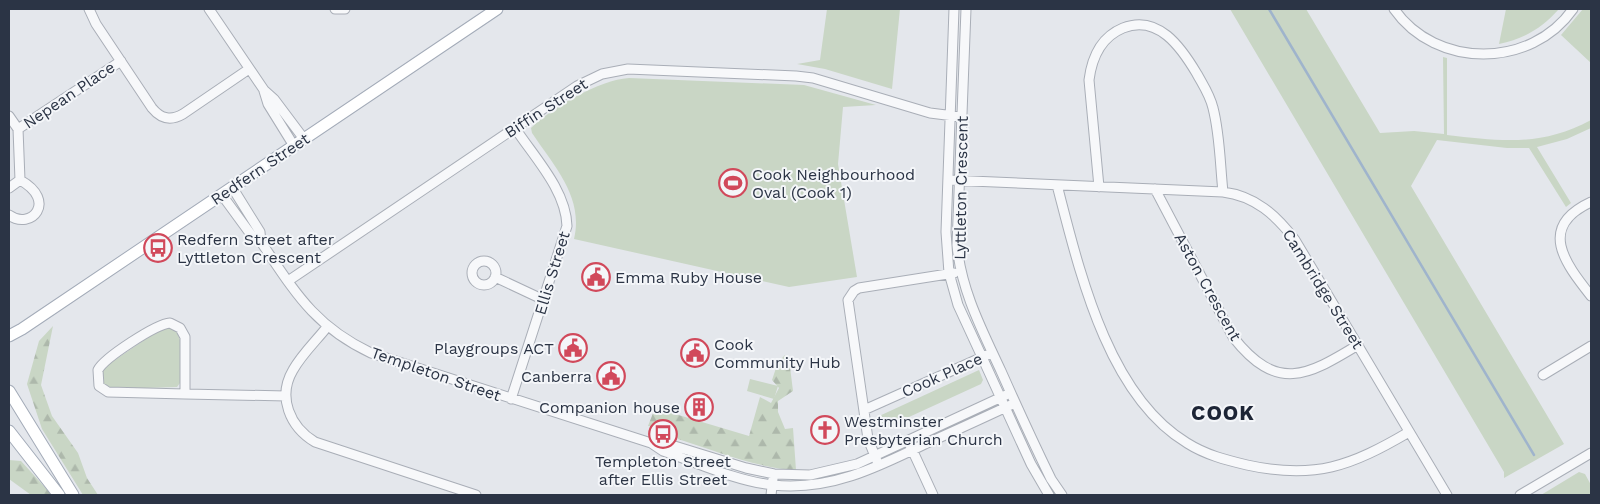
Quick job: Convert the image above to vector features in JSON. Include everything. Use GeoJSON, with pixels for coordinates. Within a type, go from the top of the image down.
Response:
{"type":"FeatureCollection","features":[{"type":"Feature","properties":{"kind":"main road","name":"Redfern Street"},"geometry":{"type":"LineString","coordinates":[[9,336],[497,9]]}},
{"type":"Feature","properties":{"kind":"main road","name":"Redfern Street"},"geometry":{"type":"LineString","coordinates":[[9,343],[22,329]]}},
{"type":"Feature","properties":{"kind":"main road"},"geometry":{"type":"LineString","coordinates":[[9,391],[73,495]]}},
{"type":"Feature","properties":{"kind":"main road"},"geometry":{"type":"LineString","coordinates":[[9,431],[59,495]]}},
{"type":"Feature","properties":{"kind":"street"},"geometry":{"type":"LineString","coordinates":[[90,9],[96,24],[155,112],[167,119],[183,114],[249,69]]}},
{"type":"Feature","properties":{"kind":"street"},"geometry":{"type":"LineString","coordinates":[[209,9],[264,90],[274,99],[299,143]]}},
{"type":"Feature","properties":{"kind":"street"},"geometry":{"type":"LineString","coordinates":[[335,9],[345,9]]}},
{"type":"Feature","properties":{"kind":"street","name":"Lyttleton Crescent"},"geometry":{"type":"LineString","coordinates":[[954,9],[946,239],[949,273],[958,304],[1000,398],[1031,464],[1049,495]]}},
{"type":"Feature","properties":{"kind":"street","name":"Lyttleton Crescent"},"geometry":{"type":"LineString","coordinates":[[966,9],[957,245],[960,272],[967,296],[992,353],[1051,479],[1062,495]]}},
{"type":"Feature","properties":{"kind":"street"},"geometry":{"type":"LineString","coordinates":[[1394,9],[1414,30],[1434,43],[1448,49],[1478,54],[1511,51],[1534,42],[1560,24],[1573,9]]}},
{"type":"Feature","properties":{"kind":"street"},"geometry":{"type":"LineString","coordinates":[[1099,186],[1089,80],[1091,66],[1099,48],[1116,31],[1128,26],[1145,26],[1157,29],[1173,39],[1182,50],[1207,91],[1216,120],[1222,192]]}},
{"type":"Feature","properties":{"kind":"street","name":"Nepean Place"},"geometry":{"type":"LineString","coordinates":[[18,129],[121,61]]}},
{"type":"Feature","properties":{"kind":"street","name":"Biffin Street"},"geometry":{"type":"LineString","coordinates":[[288,281],[585,81],[619,70],[796,76],[835,84],[930,113],[962,117]]}},
{"type":"Feature","properties":{"kind":"street","name":"Nepean Place"},"geometry":{"type":"LineString","coordinates":[[9,116],[18,129],[20,180]]}},
{"type":"Feature","properties":{"kind":"street","name":"Ellis Street"},"geometry":{"type":"LineString","coordinates":[[511,399],[565,237],[567,215],[559,193],[515,128]]}},
{"type":"Feature","properties":{"kind":"street"},"geometry":{"type":"LineString","coordinates":[[9,188],[20,180],[36,190],[39,196],[39,208],[36,213],[25,220],[19,220],[9,215]]}},
{"type":"Feature","properties":{"kind":"street","name":"Cambridge Street"},"geometry":{"type":"LineString","coordinates":[[948,180],[1222,192],[1245,197],[1259,204],[1285,226],[1447,495]]}},
{"type":"Feature","properties":{"kind":"street"},"geometry":{"type":"LineString","coordinates":[[1057,185],[1086,292],[1120,368],[1132,389],[1153,415],[1186,443],[1224,460],[1269,470],[1316,471],[1360,459],[1409,432]]}},
{"type":"Feature","properties":{"kind":"street","name":"Templeton Street"},"geometry":{"type":"LineString","coordinates":[[232,188],[260,232],[261,242]]}},
{"type":"Feature","properties":{"kind":"street","name":"Aston Crescent"},"geometry":{"type":"LineString","coordinates":[[1155,189],[1234,337],[1249,355],[1274,370],[1302,373],[1321,367],[1358,345]]}},
{"type":"Feature","properties":{"kind":"street","name":"Templeton Street"},"geometry":{"type":"LineString","coordinates":[[222,195],[252,236],[261,242],[306,306],[327,327],[371,352],[651,443],[668,444],[746,468],[774,474],[810,474],[834,471],[875,456],[1011,393]]}},
{"type":"Feature","properties":{"kind":"street"},"geometry":{"type":"LineString","coordinates":[[1591,202],[1576,209],[1569,216],[1561,236],[1564,259],[1591,296]]}},
{"type":"Feature","properties":{"kind":"street"},"geometry":{"type":"LineString","coordinates":[[879,466],[868,439],[848,307],[850,295],[859,288],[960,272]]}},
{"type":"Feature","properties":{"kind":"street"},"geometry":{"type":"LineString","coordinates":[[494,277],[544,300]]}},
{"type":"Feature","properties":{"kind":"street"},"geometry":{"type":"LineString","coordinates":[[185,394],[184,338],[180,328],[170,323],[156,328],[104,362],[100,366],[97,376],[99,386],[113,394],[286,396]]}},
{"type":"Feature","properties":{"kind":"street"},"geometry":{"type":"LineString","coordinates":[[327,327],[289,378],[286,396],[289,413],[294,424],[306,437],[316,442],[476,495]]}},
{"type":"Feature","properties":{"kind":"street"},"geometry":{"type":"LineString","coordinates":[[1543,375],[1591,346]]}},
{"type":"Feature","properties":{"kind":"street","name":"Cook Place"},"geometry":{"type":"LineString","coordinates":[[864,410],[992,353]]}},
{"type":"Feature","properties":{"kind":"street","name":"Templeton Street"},"geometry":{"type":"LineString","coordinates":[[651,443],[663,452],[740,477],[773,485],[822,484],[846,479],[879,466],[1015,403]]}},
{"type":"Feature","properties":{"kind":"street"},"geometry":{"type":"LineString","coordinates":[[908,440],[933,495]]}},
{"type":"Feature","properties":{"kind":"street"},"geometry":{"type":"LineString","coordinates":[[1520,495],[1591,453]]}},
{"type":"Feature","properties":{"kind":"street"},"geometry":{"type":"LineString","coordinates":[[771,495],[774,474]]}},
{"type":"Feature","properties":{"kind":"green space"},"geometry":{"type":"Polygon","coordinates":[[[827,9],[900,9],[892,89],[825,69],[797,64],[820,60],[827,9]]]}},
{"type":"Feature","properties":{"kind":"green space"},"geometry":{"type":"Polygon","coordinates":[[[1230,9],[1306,9],[1380,133],[1414,131],[1444,134],[1443,57],[1447,58],[1447,135],[1520,140],[1555,135],[1591,120],[1591,128],[1567,139],[1537,147],[1571,203],[1566,207],[1529,148],[1507,148],[1437,140],[1411,186],[1564,444],[1504,478],[1504,472],[1230,9]]]}},
{"type":"Feature","properties":{"kind":"green space"},"geometry":{"type":"Polygon","coordinates":[[[1506,9],[1559,9],[1532,32],[1499,44],[1506,9]]]}},
{"type":"Feature","properties":{"kind":"green space"},"geometry":{"type":"Polygon","coordinates":[[[1583,9],[1591,9],[1591,63],[1561,35],[1583,9]]]}},
{"type":"Feature","properties":{"kind":"green space"},"geometry":{"type":"Polygon","coordinates":[[[629,78],[804,85],[876,105],[843,107],[838,164],[857,277],[789,287],[574,239],[575,209],[571,196],[558,170],[532,133],[531,128],[551,112],[577,96],[604,84],[629,78]]]}},
{"type":"Feature","properties":{"kind":"green space"},"geometry":{"type":"Polygon","coordinates":[[[53,326],[41,385],[52,416],[78,453],[87,478],[98,495],[83,495],[42,429],[27,384],[39,341],[53,326]]]}},
{"type":"Feature","properties":{"kind":"green space"},"geometry":{"type":"Polygon","coordinates":[[[170,327],[177,331],[180,340],[180,383],[177,387],[114,389],[104,384],[101,374],[106,366],[162,328],[170,327]]]}},
{"type":"Feature","properties":{"kind":"green space"},"geometry":{"type":"Polygon","coordinates":[[[785,355],[789,359],[793,391],[778,401],[778,412],[785,429],[793,428],[796,470],[766,466],[736,458],[678,439],[672,430],[648,426],[655,408],[749,436],[760,397],[771,403],[779,388],[772,380],[778,362],[785,355]]]}},
{"type":"Feature","properties":{"kind":"green space"},"geometry":{"type":"Polygon","coordinates":[[[979,370],[983,380],[981,384],[885,428],[879,425],[877,417],[979,370]]]}},
{"type":"Feature","properties":{"kind":"green space"},"geometry":{"type":"Polygon","coordinates":[[[750,379],[778,386],[774,399],[747,391],[750,379]]]}},
{"type":"Feature","properties":{"kind":"green space"},"geometry":{"type":"Polygon","coordinates":[[[9,460],[21,461],[52,495],[31,495],[9,479],[9,460]]]}},
{"type":"Feature","properties":{"kind":"green space"},"geometry":{"type":"Polygon","coordinates":[[[1579,472],[1585,474],[1591,485],[1591,495],[1541,495],[1579,472]]]}},
{"type":"Feature","properties":{"kind":"waterway"},"geometry":{"type":"LineString","coordinates":[[1269,9],[1534,455]]}},
{"type":"Feature","properties":{"kind":"place","name":"Cook Neighbourhood Oval (Cook 1)"},"geometry":{"type":"Point","coordinates":[733,183]}},
{"type":"Feature","properties":{"kind":"place","name":"Redfern Street after Lyttleton Crescent"},"geometry":{"type":"Point","coordinates":[158,248]}},
{"type":"Feature","properties":{"kind":"place","name":"Emma Ruby House"},"geometry":{"type":"Point","coordinates":[596,277]}},
{"type":"Feature","properties":{"kind":"place","name":"Playgroups ACT"},"geometry":{"type":"Point","coordinates":[573,348]}},
{"type":"Feature","properties":{"kind":"place","name":"Cook Community Hub"},"geometry":{"type":"Point","coordinates":[695,353]}},
{"type":"Feature","properties":{"kind":"place","name":"Canberra"},"geometry":{"type":"Point","coordinates":[611,376]}},
{"type":"Feature","properties":{"kind":"place","name":"Companion house"},"geometry":{"type":"Point","coordinates":[699,407]}},
{"type":"Feature","properties":{"kind":"place","name":"Westminster Presbyterian Church"},"geometry":{"type":"Point","coordinates":[825,430]}},
{"type":"Feature","properties":{"kind":"place","name":"Templeton Street after Ellis Street"},"geometry":{"type":"Point","coordinates":[663,434]}},
{"type":"Feature","properties":{"kind":"district","name":"COOK"},"geometry":{"type":"Point","coordinates":[1223,412]}}]}
